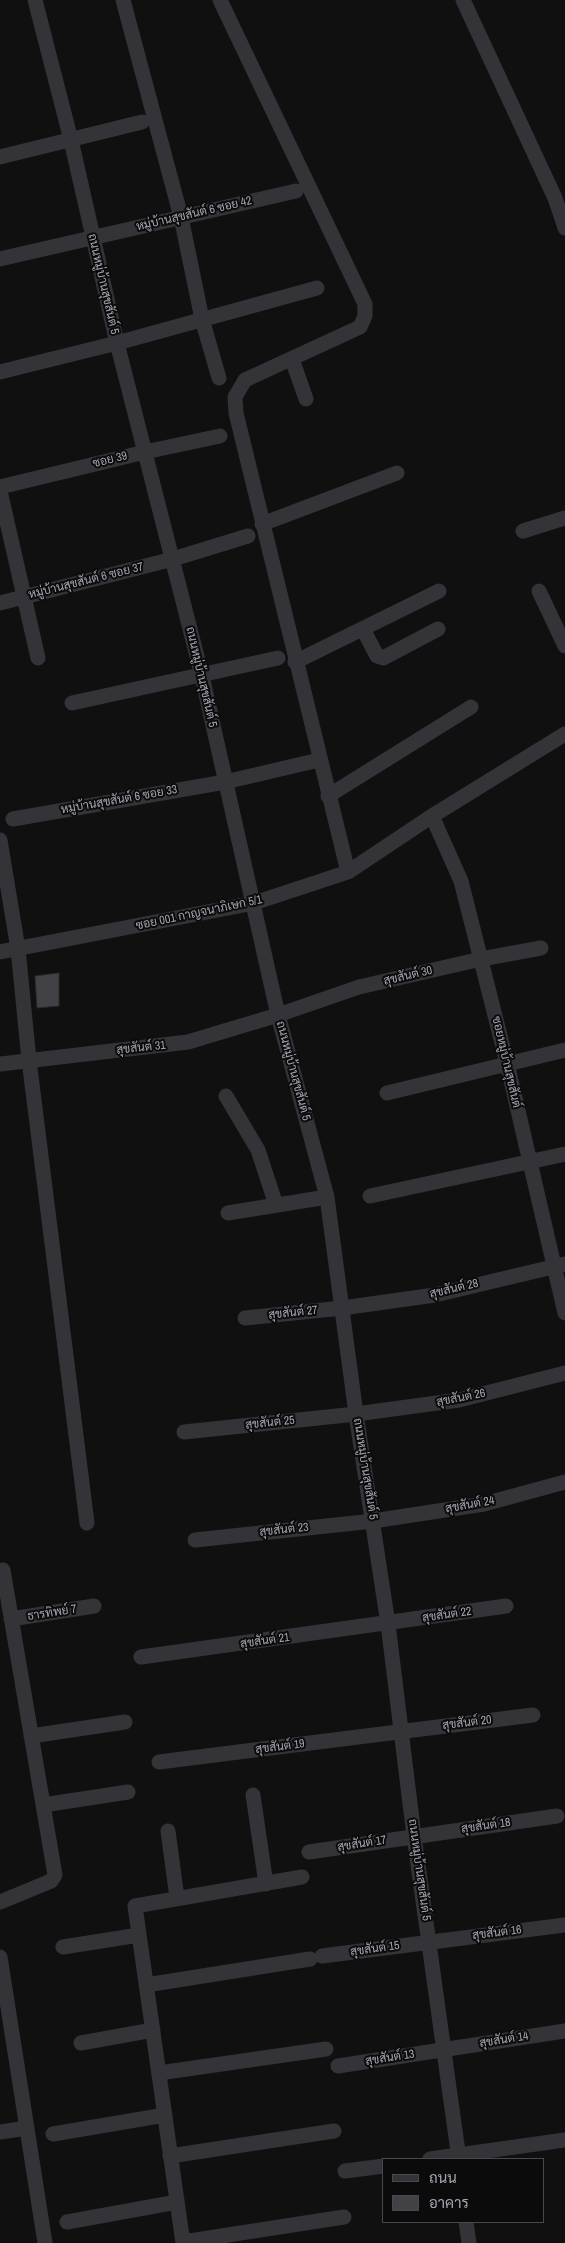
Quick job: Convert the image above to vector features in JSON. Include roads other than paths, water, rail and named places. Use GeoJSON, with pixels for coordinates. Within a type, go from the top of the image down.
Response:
{"type":"FeatureCollection","features":[{"type":"Feature","properties":{"kind":"street","name":"ถนนหมู่บ้านสุขสันต์ 5"},"geometry":{"type":"LineString","coordinates":[[35,0],[71,140],[117,343],[202,676],[224,782],[254,903],[278,1015],[326,1197],[388,1624],[414,1836],[458,2157]]}},
{"type":"Feature","properties":{"kind":"street"},"geometry":{"type":"LineString","coordinates":[[123,0],[181,217],[202,319],[219,378]]}},
{"type":"Feature","properties":{"kind":"street"},"geometry":{"type":"LineString","coordinates":[[220,0],[365,304],[365,316],[360,327],[244,380],[234,397],[236,413],[295,662],[348,872]]}},
{"type":"Feature","properties":{"kind":"street"},"geometry":{"type":"LineString","coordinates":[[463,0],[555,198],[565,228]]}},
{"type":"Feature","properties":{"kind":"street"},"geometry":{"type":"LineString","coordinates":[[0,157],[142,122]]}},
{"type":"Feature","properties":{"kind":"street","name":"หมู่บ้านสุขสันต์ 6 ซอย 42"},"geometry":{"type":"LineString","coordinates":[[0,259],[296,191]]}},
{"type":"Feature","properties":{"kind":"street"},"geometry":{"type":"LineString","coordinates":[[0,372],[117,343],[317,288]]}},
{"type":"Feature","properties":{"kind":"street"},"geometry":{"type":"LineString","coordinates":[[292,358],[306,399]]}},
{"type":"Feature","properties":{"kind":"street","name":"ซอย 39"},"geometry":{"type":"LineString","coordinates":[[0,489],[145,452],[220,436]]}},
{"type":"Feature","properties":{"kind":"street"},"geometry":{"type":"LineString","coordinates":[[262,524],[397,473]]}},
{"type":"Feature","properties":{"kind":"street"},"geometry":{"type":"LineString","coordinates":[[0,489],[38,658]]}},
{"type":"Feature","properties":{"kind":"street"},"geometry":{"type":"LineString","coordinates":[[523,531],[565,518]]}},
{"type":"Feature","properties":{"kind":"street","name":"หมู่บ้านสุขสันต์ 6 ซอย 37"},"geometry":{"type":"LineString","coordinates":[[0,603],[173,559],[248,536]]}},
{"type":"Feature","properties":{"kind":"street"},"geometry":{"type":"LineString","coordinates":[[295,662],[439,591]]}},
{"type":"Feature","properties":{"kind":"street"},"geometry":{"type":"LineString","coordinates":[[539,591],[565,646]]}},
{"type":"Feature","properties":{"kind":"street"},"geometry":{"type":"LineString","coordinates":[[363,629],[377,656],[382,658],[438,629]]}},
{"type":"Feature","properties":{"kind":"street"},"geometry":{"type":"LineString","coordinates":[[72,703],[278,658]]}},
{"type":"Feature","properties":{"kind":"street"},"geometry":{"type":"LineString","coordinates":[[328,796],[471,707]]}},
{"type":"Feature","properties":{"kind":"street","name":"ซอย 001 กาญจนาภิเษก 5/1"},"geometry":{"type":"LineString","coordinates":[[0,952],[254,903],[348,872],[432,816],[565,734]]}},
{"type":"Feature","properties":{"kind":"street","name":"หมู่บ้านสุขสันต์ 6 ซอย 33"},"geometry":{"type":"LineString","coordinates":[[13,819],[224,782],[319,760]]}},
{"type":"Feature","properties":{"kind":"street","name":"ซอยหมู่บ้านสุขสันต์"},"geometry":{"type":"LineString","coordinates":[[432,816],[461,881],[530,1162],[559,1265],[565,1313]]}},
{"type":"Feature","properties":{"kind":"street"},"geometry":{"type":"LineString","coordinates":[[0,840],[18,949],[29,1060],[87,1523]]}},
{"type":"Feature","properties":{"kind":"street","name":"สุขสันต์ 30"},"geometry":{"type":"LineString","coordinates":[[278,1015],[359,987],[481,959],[541,948]]}},
{"type":"Feature","properties":{"kind":"street","name":"สุขสันต์ 31"},"geometry":{"type":"LineString","coordinates":[[0,1064],[188,1042],[278,1015]]}},
{"type":"Feature","properties":{"kind":"street"},"geometry":{"type":"LineString","coordinates":[[387,1092],[565,1050]]}},
{"type":"Feature","properties":{"kind":"street"},"geometry":{"type":"LineString","coordinates":[[226,1096],[258,1150],[276,1205]]}},
{"type":"Feature","properties":{"kind":"street"},"geometry":{"type":"LineString","coordinates":[[370,1196],[565,1154]]}},
{"type":"Feature","properties":{"kind":"street"},"geometry":{"type":"LineString","coordinates":[[228,1213],[326,1197]]}},
{"type":"Feature","properties":{"kind":"street","name":"สุขสันต์ 28"},"geometry":{"type":"LineString","coordinates":[[342,1308],[435,1295],[559,1265]]}},
{"type":"Feature","properties":{"kind":"street","name":"สุขสันต์ 27"},"geometry":{"type":"LineString","coordinates":[[244,1318],[342,1308]]}},
{"type":"Feature","properties":{"kind":"street","name":"สุขสันต์ 26"},"geometry":{"type":"LineString","coordinates":[[356,1414],[458,1400],[565,1373]]}},
{"type":"Feature","properties":{"kind":"street","name":"สุขสันต์ 25"},"geometry":{"type":"LineString","coordinates":[[184,1432],[356,1414]]}},
{"type":"Feature","properties":{"kind":"street","name":"สุขสันต์ 24"},"geometry":{"type":"LineString","coordinates":[[372,1521],[484,1504],[565,1482]]}},
{"type":"Feature","properties":{"kind":"street","name":"สุขสันต์ 23"},"geometry":{"type":"LineString","coordinates":[[195,1540],[372,1521]]}},
{"type":"Feature","properties":{"kind":"street"},"geometry":{"type":"LineString","coordinates":[[0,1902],[51,1881],[54,1877],[3,1570]]}},
{"type":"Feature","properties":{"kind":"street","name":"ธารทิพย์ 7"},"geometry":{"type":"LineString","coordinates":[[11,1619],[94,1606]]}},
{"type":"Feature","properties":{"kind":"street","name":"สุขสันต์ 22"},"geometry":{"type":"LineString","coordinates":[[388,1624],[506,1606]]}},
{"type":"Feature","properties":{"kind":"street","name":"สุขสันต์ 21"},"geometry":{"type":"LineString","coordinates":[[141,1657],[388,1624]]}},
{"type":"Feature","properties":{"kind":"street","name":"สุขสันต์ 20"},"geometry":{"type":"LineString","coordinates":[[401,1731],[533,1715]]}},
{"type":"Feature","properties":{"kind":"street"},"geometry":{"type":"LineString","coordinates":[[31,1736],[126,1722]]}},
{"type":"Feature","properties":{"kind":"street","name":"สุขสันต์ 19"},"geometry":{"type":"LineString","coordinates":[[159,1762],[401,1731]]}},
{"type":"Feature","properties":{"kind":"street"},"geometry":{"type":"LineString","coordinates":[[43,1805],[128,1792]]}},
{"type":"Feature","properties":{"kind":"street"},"geometry":{"type":"LineString","coordinates":[[253,1794],[266,1884]]}},
{"type":"Feature","properties":{"kind":"street","name":"สุขสันต์ 18"},"geometry":{"type":"LineString","coordinates":[[414,1836],[557,1816]]}},
{"type":"Feature","properties":{"kind":"street"},"geometry":{"type":"LineString","coordinates":[[168,1831],[177,1898]]}},
{"type":"Feature","properties":{"kind":"street","name":"สุขสันต์ 17"},"geometry":{"type":"LineString","coordinates":[[310,1852],[414,1836]]}},
{"type":"Feature","properties":{"kind":"street"},"geometry":{"type":"LineString","coordinates":[[302,1877],[135,1906],[183,2243],[344,2217]]}},
{"type":"Feature","properties":{"kind":"street","name":"สุขสันต์ 16"},"geometry":{"type":"LineString","coordinates":[[428,1941],[565,1925]]}},
{"type":"Feature","properties":{"kind":"street"},"geometry":{"type":"LineString","coordinates":[[63,1947],[139,1935]]}},
{"type":"Feature","properties":{"kind":"street","name":"สุขสันต์ 15"},"geometry":{"type":"LineString","coordinates":[[146,1985],[428,1941]]}},
{"type":"Feature","properties":{"kind":"street"},"geometry":{"type":"LineString","coordinates":[[0,1956],[4,2016],[27,2128],[45,2243]]}},
{"type":"Feature","properties":{"kind":"street"},"geometry":{"type":"LineString","coordinates":[[81,2043],[152,2030]]}},
{"type":"Feature","properties":{"kind":"street","name":"สุขสันต์ 14"},"geometry":{"type":"LineString","coordinates":[[443,2049],[565,2031]]}},
{"type":"Feature","properties":{"kind":"street"},"geometry":{"type":"LineString","coordinates":[[159,2073],[326,2049]]}},
{"type":"Feature","properties":{"kind":"street","name":"สุขสันต์ 13"},"geometry":{"type":"LineString","coordinates":[[338,2066],[443,2049]]}},
{"type":"Feature","properties":{"kind":"street"},"geometry":{"type":"LineString","coordinates":[[53,2134],[165,2115]]}},
{"type":"Feature","properties":{"kind":"street"},"geometry":{"type":"LineString","coordinates":[[0,2132],[27,2128]]}},
{"type":"Feature","properties":{"kind":"street"},"geometry":{"type":"LineString","coordinates":[[170,2156],[334,2131]]}},
{"type":"Feature","properties":{"kind":"street"},"geometry":{"type":"LineString","coordinates":[[444,2158],[565,2140]]}},
{"type":"Feature","properties":{"kind":"street"},"geometry":{"type":"LineString","coordinates":[[345,2171],[382,2166]]}},
{"type":"Feature","properties":{"kind":"street"},"geometry":{"type":"LineString","coordinates":[[67,2222],[177,2202]]}},
{"type":"Feature","properties":{"kind":"street"},"geometry":{"type":"LineString","coordinates":[[466,2223],[469,2243]]}}]}
